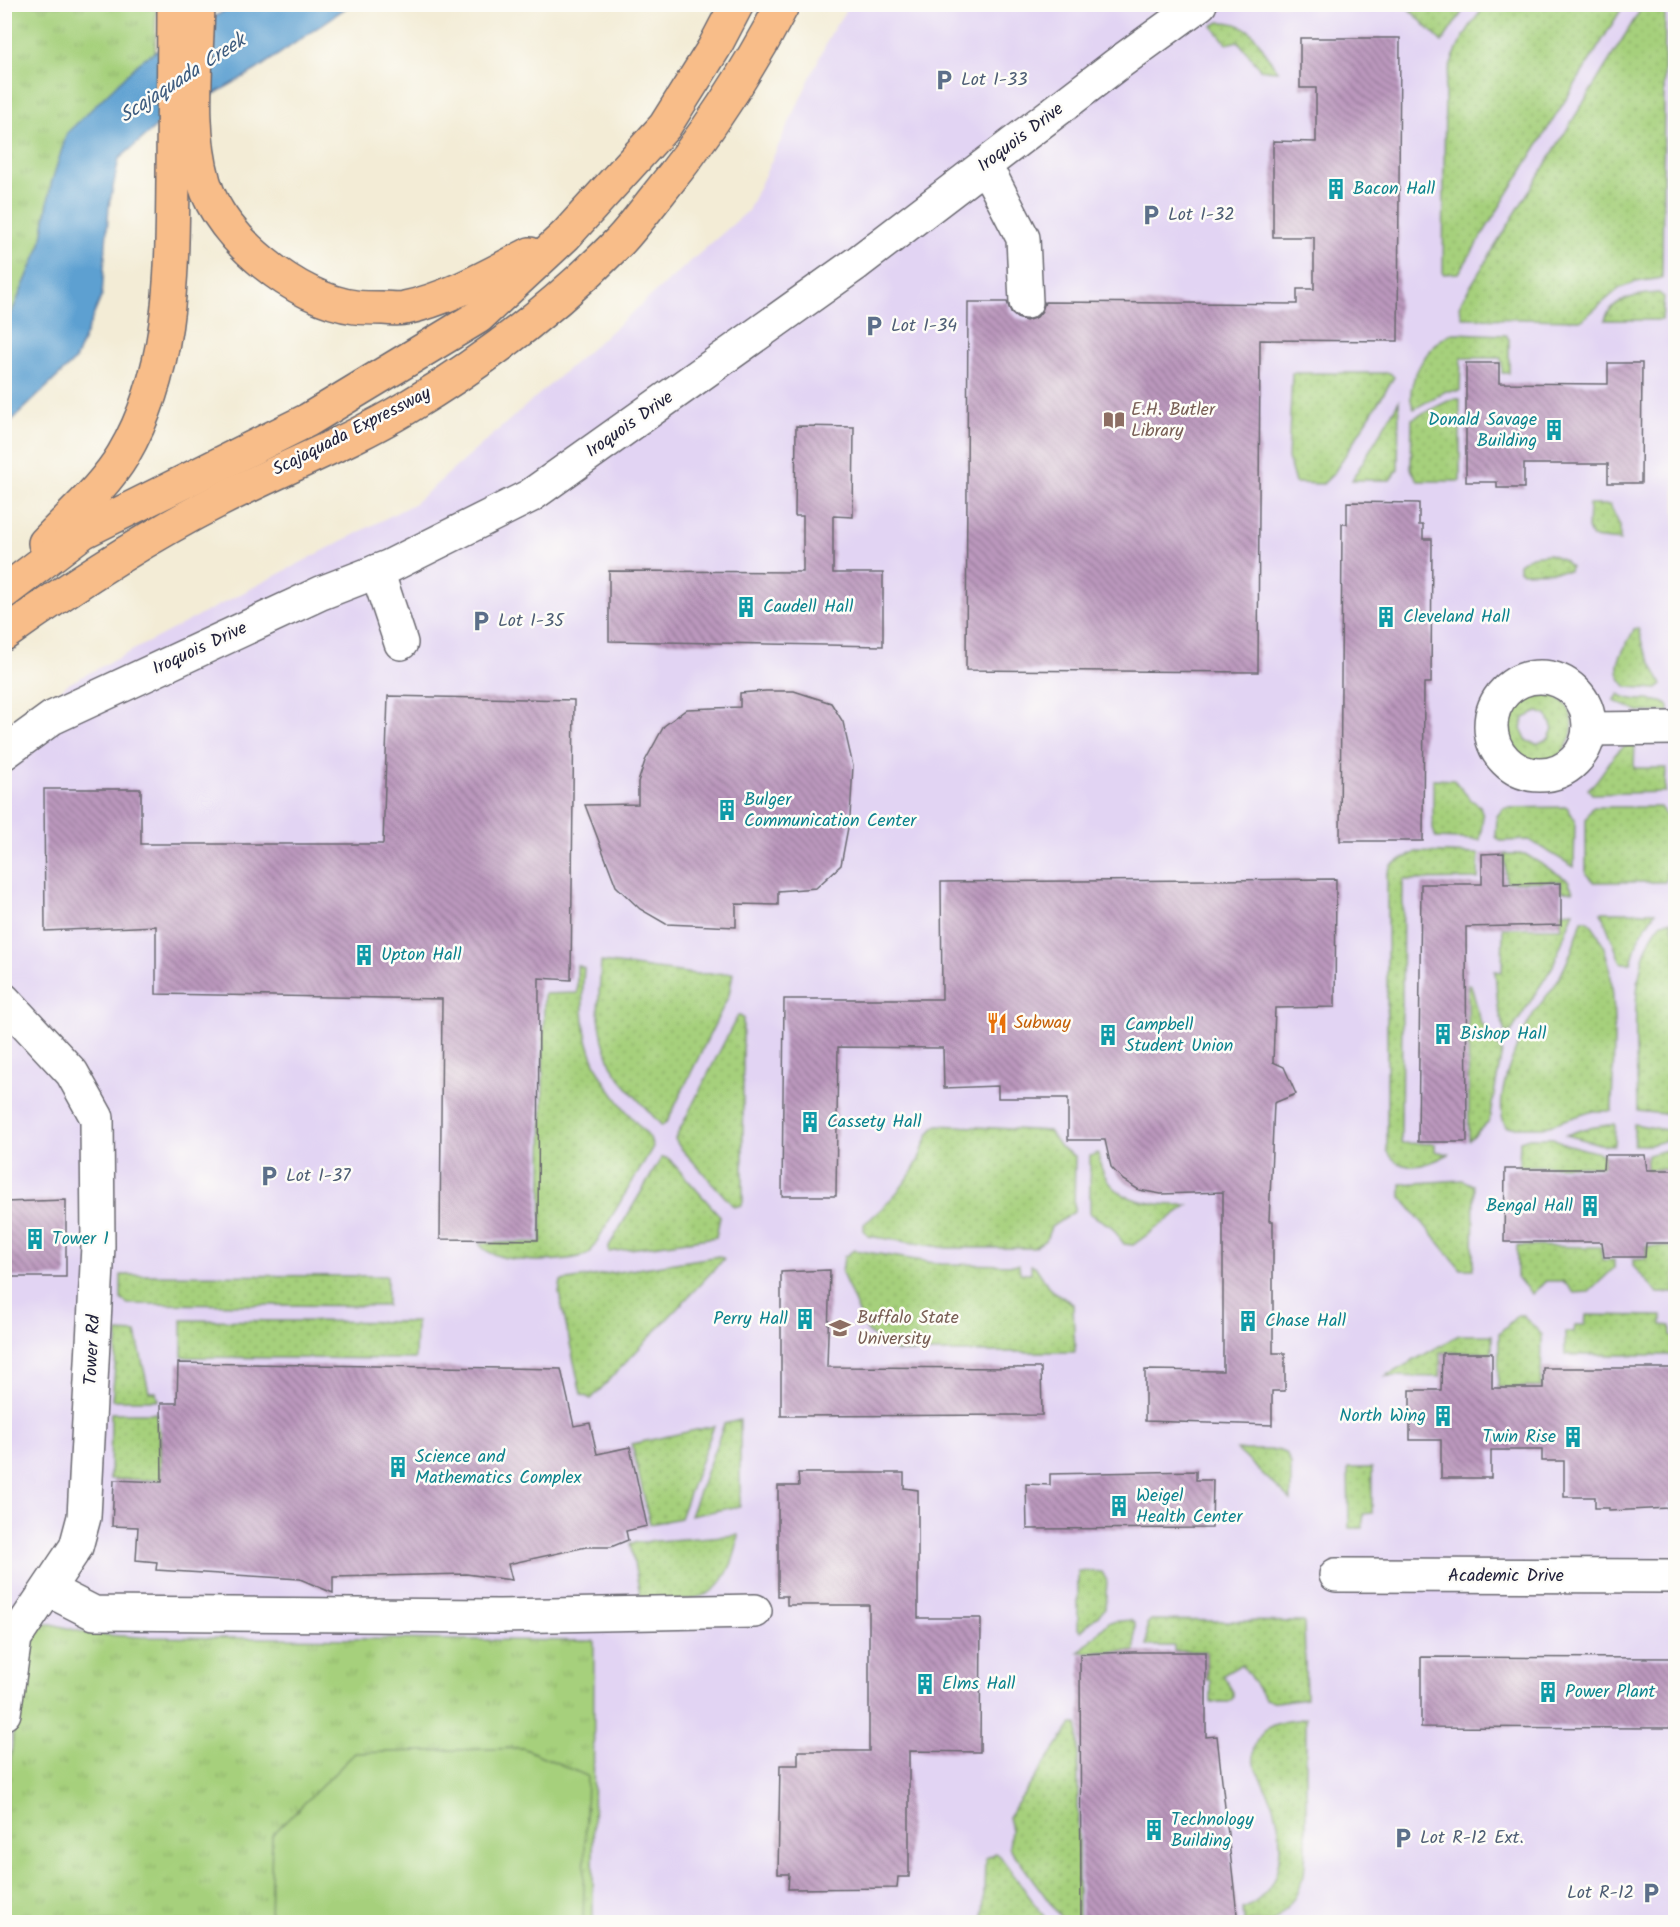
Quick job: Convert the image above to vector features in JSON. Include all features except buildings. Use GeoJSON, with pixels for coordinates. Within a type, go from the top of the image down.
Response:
{"type":"FeatureCollection","features":[{"type":"Feature","properties":{"kind":"highway"},"geometry":{"type":"LineString","coordinates":[[174,4],[185,159],[204,182],[216,211],[235,237],[290,280],[323,298],[354,307],[403,309],[445,296],[566,235]]}},
{"type":"Feature","properties":{"kind":"highway"},"geometry":{"type":"LineString","coordinates":[[4,585],[100,484],[122,456],[142,419],[158,374],[166,336],[173,242],[185,159],[198,4]]}},
{"type":"Feature","properties":{"kind":"highway","name":"Scajaquada Expressway"},"geometry":{"type":"LineString","coordinates":[[4,592],[83,532],[308,420],[469,323],[516,283],[566,235],[665,126],[714,48],[737,4]]}},
{"type":"Feature","properties":{"kind":"highway","name":"Scajaquada Expressway"},"geometry":{"type":"LineString","coordinates":[[4,634],[83,578],[216,502],[405,409],[480,361],[527,325],[622,239],[670,180],[716,118],[757,54],[783,4]]}},
{"type":"Feature","properties":{"kind":"street","name":"Iroquois Drive"},"geometry":{"type":"LineString","coordinates":[[4,753],[52,718],[321,593],[377,572],[530,496],[858,263],[1200,4]]}},
{"type":"Feature","properties":{"kind":"street"},"geometry":{"type":"LineString","coordinates":[[982,168],[994,182],[1023,238],[1026,302]]}},
{"type":"Feature","properties":{"kind":"street"},"geometry":{"type":"LineString","coordinates":[[377,572],[401,643]]}},
{"type":"Feature","properties":{"kind":"street"},"geometry":{"type":"LineString","coordinates":[[1589,729],[1676,728]]}},
{"type":"Feature","properties":{"kind":"street","name":"Tower Rd"},"geometry":{"type":"LineString","coordinates":[[4,1000],[72,1073],[97,1119],[98,1246],[84,1517],[76,1547],[15,1638],[4,1713]]}},
{"type":"Feature","properties":{"kind":"street","name":"Academic Drive"},"geometry":{"type":"LineString","coordinates":[[1336,1575],[1676,1576]]}},
{"type":"Feature","properties":{"kind":"street"},"geometry":{"type":"LineString","coordinates":[[49,1590],[94,1613],[499,1616],[755,1611]]}},
{"type":"Feature","properties":{"kind":"shaded area","name":"Buffalo State University"},"geometry":{"type":"Polygon","coordinates":[[[849,5],[1675,5],[1675,1922],[5,1922],[5,734],[68,684],[415,503],[748,211],[831,33],[849,5]]]}},
{"type":"Feature","properties":{"kind":"green space"},"geometry":{"type":"Polygon","coordinates":[[[1644,4],[1663,5],[1665,11],[1662,278],[1636,282],[1620,288],[1582,320],[1463,318],[1459,307],[1462,300],[1644,4]]]}},
{"type":"Feature","properties":{"kind":"green space"},"geometry":{"type":"Polygon","coordinates":[[[5,5],[156,5],[155,52],[51,184],[41,244],[12,312],[5,321],[5,5]]]}},
{"type":"Feature","properties":{"kind":"green space"},"geometry":{"type":"Polygon","coordinates":[[[1405,5],[1467,5],[1442,42],[1405,5]]]}},
{"type":"Feature","properties":{"kind":"green space"},"geometry":{"type":"Polygon","coordinates":[[[1486,5],[1624,5],[1459,273],[1443,274],[1445,87],[1460,43],[1486,5]]]}},
{"type":"Feature","properties":{"kind":"green space"},"geometry":{"type":"Polygon","coordinates":[[[1219,22],[1241,26],[1249,31],[1278,71],[1261,70],[1238,41],[1227,44],[1212,26],[1219,22]]]}},
{"type":"Feature","properties":{"kind":"green space"},"geometry":{"type":"Polygon","coordinates":[[[1659,293],[1664,297],[1662,320],[1605,320],[1608,313],[1619,302],[1635,296],[1659,293]]]}},
{"type":"Feature","properties":{"kind":"green space"},"geometry":{"type":"Polygon","coordinates":[[[1453,333],[1506,335],[1509,339],[1509,373],[1502,373],[1501,358],[1461,358],[1460,391],[1446,391],[1414,409],[1411,389],[1420,365],[1435,344],[1453,333]]]}},
{"type":"Feature","properties":{"kind":"green space"},"geometry":{"type":"Polygon","coordinates":[[[1292,373],[1390,373],[1394,377],[1334,473],[1323,484],[1295,483],[1288,458],[1292,373]]]}},
{"type":"Feature","properties":{"kind":"green space"},"geometry":{"type":"Polygon","coordinates":[[[1452,399],[1460,399],[1460,481],[1418,481],[1411,469],[1412,419],[1452,399]]]}},
{"type":"Feature","properties":{"kind":"green space"},"geometry":{"type":"Polygon","coordinates":[[[1399,401],[1398,470],[1390,480],[1352,480],[1399,401]]]}},
{"type":"Feature","properties":{"kind":"green space"},"geometry":{"type":"Polygon","coordinates":[[[1589,505],[1610,505],[1620,526],[1620,541],[1592,538],[1588,529],[1589,505]]]}},
{"type":"Feature","properties":{"kind":"green space"},"geometry":{"type":"Polygon","coordinates":[[[1549,554],[1564,560],[1570,567],[1569,571],[1523,572],[1519,570],[1519,564],[1531,556],[1549,554]]]}},
{"type":"Feature","properties":{"kind":"green space"},"geometry":{"type":"Polygon","coordinates":[[[1638,628],[1643,647],[1662,685],[1657,689],[1627,687],[1618,673],[1623,651],[1634,629],[1638,628]]]}},
{"type":"Feature","properties":{"kind":"green space"},"geometry":{"type":"Polygon","coordinates":[[[1532,692],[1556,697],[1569,708],[1573,724],[1569,741],[1560,755],[1546,764],[1529,764],[1511,753],[1501,735],[1501,726],[1508,709],[1523,696],[1532,692]],[[1537,712],[1524,718],[1521,728],[1527,741],[1537,744],[1549,738],[1553,729],[1547,715],[1537,712]]]}},
{"type":"Feature","properties":{"kind":"green space"},"geometry":{"type":"Polygon","coordinates":[[[1619,694],[1631,699],[1664,703],[1669,706],[1669,712],[1639,712],[1614,701],[1619,694]]]}},
{"type":"Feature","properties":{"kind":"green space"},"geometry":{"type":"Polygon","coordinates":[[[1635,743],[1634,768],[1666,768],[1665,792],[1592,794],[1588,789],[1620,749],[1635,743]]]}},
{"type":"Feature","properties":{"kind":"green space"},"geometry":{"type":"Polygon","coordinates":[[[1433,779],[1454,780],[1470,799],[1480,806],[1483,816],[1480,840],[1436,838],[1433,829],[1433,779]]]}},
{"type":"Feature","properties":{"kind":"green space"},"geometry":{"type":"Polygon","coordinates":[[[1567,807],[1575,820],[1574,867],[1529,840],[1501,841],[1496,837],[1497,816],[1504,808],[1567,807]]]}},
{"type":"Feature","properties":{"kind":"green space"},"geometry":{"type":"Polygon","coordinates":[[[1593,807],[1660,807],[1668,818],[1667,878],[1665,882],[1594,882],[1586,874],[1586,819],[1593,807]]]}},
{"type":"Feature","properties":{"kind":"green space"},"geometry":{"type":"Polygon","coordinates":[[[1416,852],[1479,854],[1478,879],[1403,880],[1401,1143],[1435,1144],[1435,1151],[1449,1154],[1433,1162],[1407,1166],[1392,1158],[1387,1150],[1387,875],[1391,865],[1416,852]]]}},
{"type":"Feature","properties":{"kind":"green space"},"geometry":{"type":"Polygon","coordinates":[[[1505,854],[1525,854],[1568,880],[1573,891],[1562,891],[1561,881],[1506,882],[1505,854]]]}},
{"type":"Feature","properties":{"kind":"green space"},"geometry":{"type":"Polygon","coordinates":[[[1574,911],[1553,966],[1511,1032],[1505,1033],[1498,1007],[1495,971],[1502,972],[1503,928],[1561,928],[1562,912],[1574,911]]]}},
{"type":"Feature","properties":{"kind":"green space"},"geometry":{"type":"Polygon","coordinates":[[[1601,912],[1655,912],[1639,937],[1631,963],[1621,963],[1601,912]]]}},
{"type":"Feature","properties":{"kind":"green space"},"geometry":{"type":"Polygon","coordinates":[[[1582,920],[1587,920],[1599,936],[1607,957],[1612,982],[1614,1038],[1612,1111],[1593,1111],[1543,1127],[1506,1127],[1502,1116],[1502,1102],[1513,1056],[1531,1018],[1564,969],[1582,920]]]}},
{"type":"Feature","properties":{"kind":"green space"},"geometry":{"type":"Polygon","coordinates":[[[1671,921],[1676,938],[1675,1119],[1664,1114],[1638,1111],[1636,1039],[1638,986],[1642,962],[1650,940],[1662,922],[1671,921]]]}},
{"type":"Feature","properties":{"kind":"green space"},"geometry":{"type":"Polygon","coordinates":[[[601,962],[695,974],[733,973],[729,995],[668,1120],[662,1126],[623,1083],[611,1065],[603,1041],[598,1012],[601,962]]]}},
{"type":"Feature","properties":{"kind":"green space"},"geometry":{"type":"Polygon","coordinates":[[[577,965],[584,968],[584,1021],[594,1062],[616,1098],[650,1138],[653,1147],[590,1253],[580,1257],[549,1261],[498,1256],[486,1250],[479,1243],[541,1242],[544,994],[577,993],[577,965]]]}},
{"type":"Feature","properties":{"kind":"green space"},"geometry":{"type":"Polygon","coordinates":[[[1468,985],[1471,985],[1481,1022],[1502,1052],[1489,1121],[1469,1140],[1468,985]]]}},
{"type":"Feature","properties":{"kind":"green space"},"geometry":{"type":"Polygon","coordinates":[[[738,1015],[743,1018],[743,1201],[742,1205],[734,1207],[675,1139],[738,1015]]]}},
{"type":"Feature","properties":{"kind":"green space"},"geometry":{"type":"Polygon","coordinates":[[[1615,1124],[1614,1145],[1603,1145],[1566,1135],[1583,1129],[1615,1124]]]}},
{"type":"Feature","properties":{"kind":"green space"},"geometry":{"type":"Polygon","coordinates":[[[1634,1124],[1671,1131],[1675,1133],[1675,1138],[1649,1145],[1634,1145],[1634,1124]]]}},
{"type":"Feature","properties":{"kind":"green space"},"geometry":{"type":"Polygon","coordinates":[[[938,1125],[1049,1131],[1060,1147],[1075,1156],[1074,1212],[1051,1227],[1046,1240],[1033,1248],[947,1248],[868,1236],[864,1231],[864,1224],[901,1187],[918,1161],[928,1136],[938,1125]]]}},
{"type":"Feature","properties":{"kind":"green space"},"geometry":{"type":"Polygon","coordinates":[[[1529,1138],[1553,1138],[1565,1144],[1603,1154],[1603,1166],[1519,1166],[1520,1141],[1529,1138]]]}},
{"type":"Feature","properties":{"kind":"green space"},"geometry":{"type":"Polygon","coordinates":[[[1675,1148],[1675,1169],[1647,1169],[1647,1155],[1675,1148]]]}},
{"type":"Feature","properties":{"kind":"green space"},"geometry":{"type":"Polygon","coordinates":[[[1098,1153],[1102,1170],[1109,1182],[1131,1198],[1158,1204],[1188,1205],[1133,1245],[1124,1244],[1111,1226],[1090,1214],[1090,1156],[1098,1153]]]}},
{"type":"Feature","properties":{"kind":"green space"},"geometry":{"type":"Polygon","coordinates":[[[662,1157],[669,1159],[720,1216],[716,1237],[609,1252],[609,1246],[662,1157]]]}},
{"type":"Feature","properties":{"kind":"green space"},"geometry":{"type":"Polygon","coordinates":[[[1462,1180],[1473,1185],[1474,1189],[1473,1269],[1461,1269],[1401,1197],[1401,1184],[1462,1180]]]}},
{"type":"Feature","properties":{"kind":"green space"},"geometry":{"type":"Polygon","coordinates":[[[1517,1246],[1601,1247],[1602,1260],[1614,1260],[1614,1268],[1589,1292],[1574,1293],[1563,1281],[1546,1281],[1532,1294],[1517,1278],[1517,1246]]]}},
{"type":"Feature","properties":{"kind":"green space"},"geometry":{"type":"Polygon","coordinates":[[[1646,1246],[1675,1247],[1675,1293],[1658,1293],[1633,1266],[1633,1260],[1646,1259],[1646,1246]]]}},
{"type":"Feature","properties":{"kind":"green space"},"geometry":{"type":"Polygon","coordinates":[[[854,1250],[941,1264],[1019,1265],[1020,1273],[1031,1273],[1031,1265],[1035,1266],[1050,1289],[1073,1304],[1075,1352],[897,1352],[867,1332],[842,1273],[844,1257],[854,1250]]]}},
{"type":"Feature","properties":{"kind":"green space"},"geometry":{"type":"Polygon","coordinates":[[[719,1256],[724,1259],[591,1399],[581,1394],[559,1293],[561,1281],[719,1256]]]}},
{"type":"Feature","properties":{"kind":"green space"},"geometry":{"type":"Polygon","coordinates":[[[121,1275],[387,1276],[387,1306],[128,1304],[121,1299],[121,1275]]]}},
{"type":"Feature","properties":{"kind":"green space"},"geometry":{"type":"Polygon","coordinates":[[[1518,1315],[1523,1315],[1542,1335],[1541,1387],[1498,1387],[1499,1333],[1518,1315]]]}},
{"type":"Feature","properties":{"kind":"green space"},"geometry":{"type":"Polygon","coordinates":[[[1586,1315],[1662,1316],[1662,1325],[1671,1326],[1671,1336],[1675,1336],[1675,1355],[1565,1355],[1565,1332],[1574,1332],[1575,1325],[1585,1325],[1586,1315]]]}},
{"type":"Feature","properties":{"kind":"green space"},"geometry":{"type":"Polygon","coordinates":[[[182,1320],[416,1322],[415,1359],[182,1357],[182,1320]]]}},
{"type":"Feature","properties":{"kind":"green space"},"geometry":{"type":"Polygon","coordinates":[[[118,1332],[136,1333],[149,1392],[156,1392],[158,1400],[112,1400],[118,1332]]]}},
{"type":"Feature","properties":{"kind":"green space"},"geometry":{"type":"Polygon","coordinates":[[[1459,1335],[1492,1335],[1492,1352],[1440,1352],[1440,1377],[1386,1376],[1459,1335]]]}},
{"type":"Feature","properties":{"kind":"green space"},"geometry":{"type":"Polygon","coordinates":[[[111,1413],[156,1413],[160,1434],[161,1480],[110,1479],[111,1413]]]}},
{"type":"Feature","properties":{"kind":"green space"},"geometry":{"type":"Polygon","coordinates":[[[740,1420],[740,1506],[690,1516],[724,1424],[740,1420]]]}},
{"type":"Feature","properties":{"kind":"green space"},"geometry":{"type":"Polygon","coordinates":[[[714,1426],[680,1518],[650,1524],[632,1444],[714,1426]]]}},
{"type":"Feature","properties":{"kind":"green space"},"geometry":{"type":"Polygon","coordinates":[[[1237,1450],[1277,1450],[1286,1453],[1291,1464],[1291,1500],[1237,1450]]]}},
{"type":"Feature","properties":{"kind":"green space"},"geometry":{"type":"Polygon","coordinates":[[[1348,1468],[1372,1468],[1372,1513],[1363,1514],[1363,1528],[1349,1528],[1348,1468]]]}},
{"type":"Feature","properties":{"kind":"green space"},"geometry":{"type":"Polygon","coordinates":[[[738,1535],[728,1571],[710,1592],[688,1600],[642,1604],[630,1543],[738,1535]]]}},
{"type":"Feature","properties":{"kind":"green space"},"geometry":{"type":"Polygon","coordinates":[[[1078,1571],[1102,1572],[1107,1581],[1105,1609],[1081,1631],[1078,1629],[1078,1571]]]}},
{"type":"Feature","properties":{"kind":"green space"},"geometry":{"type":"Polygon","coordinates":[[[1131,1620],[1135,1623],[1135,1651],[1079,1652],[1109,1622],[1131,1620]]]}},
{"type":"Feature","properties":{"kind":"green space"},"geometry":{"type":"Polygon","coordinates":[[[1151,1620],[1304,1622],[1306,1698],[1276,1702],[1265,1699],[1242,1664],[1223,1675],[1233,1692],[1233,1698],[1229,1702],[1211,1702],[1211,1680],[1207,1680],[1206,1651],[1174,1651],[1174,1646],[1147,1646],[1147,1624],[1151,1620]]]}},
{"type":"Feature","properties":{"kind":"green space"},"geometry":{"type":"Polygon","coordinates":[[[41,1624],[52,1624],[90,1634],[140,1637],[594,1641],[593,1922],[5,1922],[5,1815],[22,1647],[41,1624]]]}},
{"type":"Feature","properties":{"kind":"green space"},"geometry":{"type":"Polygon","coordinates":[[[1306,1718],[1304,1876],[1295,1897],[1277,1918],[1271,1922],[1244,1922],[1243,1909],[1257,1901],[1274,1879],[1280,1851],[1278,1821],[1270,1796],[1256,1768],[1253,1749],[1258,1739],[1272,1726],[1281,1722],[1306,1718]]]}},
{"type":"Feature","properties":{"kind":"green space"},"geometry":{"type":"Polygon","coordinates":[[[1072,1724],[1078,1724],[1078,1922],[1064,1922],[1009,1847],[1011,1830],[1008,1817],[1072,1724]]]}},
{"type":"Feature","properties":{"kind":"green space"},"geometry":{"type":"Polygon","coordinates":[[[523,1748],[587,1776],[583,1922],[270,1922],[272,1835],[355,1753],[523,1748]]]}},
{"type":"Feature","properties":{"kind":"green space"},"geometry":{"type":"Polygon","coordinates":[[[996,1853],[1048,1922],[983,1922],[985,1859],[996,1853]]]}},
{"type":"Feature","properties":{"kind":"water","name":"Scajaquada Creek"},"geometry":{"type":"Polygon","coordinates":[[[234,5],[350,5],[256,70],[156,127],[119,159],[109,206],[102,295],[75,360],[5,427],[5,321],[12,312],[41,244],[51,184],[67,133],[143,59],[234,5]]]}},
{"type":"Feature","properties":{"kind":"place","name":"Lot I-33"},"geometry":{"type":"Point","coordinates":[944,80]}},
{"type":"Feature","properties":{"kind":"place","name":"Bacon Hall"},"geometry":{"type":"Point","coordinates":[1336,189]}},
{"type":"Feature","properties":{"kind":"place","name":"Lot I-32"},"geometry":{"type":"Point","coordinates":[1151,215]}},
{"type":"Feature","properties":{"kind":"place","name":"Lot I-34"},"geometry":{"type":"Point","coordinates":[874,326]}},
{"type":"Feature","properties":{"kind":"place","name":"E.H. Butler Library"},"geometry":{"type":"Point","coordinates":[1114,420]}},
{"type":"Feature","properties":{"kind":"place","name":"Donald Savage Building"},"geometry":{"type":"Point","coordinates":[1554,430]}},
{"type":"Feature","properties":{"kind":"place","name":"Caudell Hall"},"geometry":{"type":"Point","coordinates":[746,607]}},
{"type":"Feature","properties":{"kind":"place","name":"Cleveland Hall"},"geometry":{"type":"Point","coordinates":[1386,617]}},
{"type":"Feature","properties":{"kind":"place","name":"Lot I-35"},"geometry":{"type":"Point","coordinates":[481,621]}},
{"type":"Feature","properties":{"kind":"place","name":"Bulger Communication Center"},"geometry":{"type":"Point","coordinates":[727,810]}},
{"type":"Feature","properties":{"kind":"place","name":"Upton Hall"},"geometry":{"type":"Point","coordinates":[364,955]}},
{"type":"Feature","properties":{"kind":"place","name":"Subway"},"geometry":{"type":"Point","coordinates":[997,1023]}},
{"type":"Feature","properties":{"kind":"place","name":"Bishop Hall"},"geometry":{"type":"Point","coordinates":[1443,1034]}},
{"type":"Feature","properties":{"kind":"place","name":"Campbell Student Union"},"geometry":{"type":"Point","coordinates":[1108,1035]}},
{"type":"Feature","properties":{"kind":"place","name":"Cassety Hall"},"geometry":{"type":"Point","coordinates":[810,1122]}},
{"type":"Feature","properties":{"kind":"place","name":"Lot I-37"},"geometry":{"type":"Point","coordinates":[269,1176]}},
{"type":"Feature","properties":{"kind":"place","name":"Bengal Hall"},"geometry":{"type":"Point","coordinates":[1590,1206]}},
{"type":"Feature","properties":{"kind":"place","name":"Tower 1"},"geometry":{"type":"Point","coordinates":[35,1239]}},
{"type":"Feature","properties":{"kind":"place","name":"Perry Hall"},"geometry":{"type":"Point","coordinates":[805,1319]}},
{"type":"Feature","properties":{"kind":"place","name":"Chase Hall"},"geometry":{"type":"Point","coordinates":[1248,1321]}},
{"type":"Feature","properties":{"kind":"place","name":"Buffalo State University"},"geometry":{"type":"Point","coordinates":[840,1328]}},
{"type":"Feature","properties":{"kind":"place","name":"North Wing"},"geometry":{"type":"Point","coordinates":[1443,1416]}},
{"type":"Feature","properties":{"kind":"place","name":"Twin Rise"},"geometry":{"type":"Point","coordinates":[1573,1437]}},
{"type":"Feature","properties":{"kind":"place","name":"Science and Mathematics Complex"},"geometry":{"type":"Point","coordinates":[398,1467]}},
{"type":"Feature","properties":{"kind":"place","name":"Weigel Health Center"},"geometry":{"type":"Point","coordinates":[1119,1506]}},
{"type":"Feature","properties":{"kind":"place","name":"Elms Hall"},"geometry":{"type":"Point","coordinates":[925,1684]}},
{"type":"Feature","properties":{"kind":"place","name":"Power Plant"},"geometry":{"type":"Point","coordinates":[1548,1692]}},
{"type":"Feature","properties":{"kind":"place","name":"Technology Building"},"geometry":{"type":"Point","coordinates":[1154,1830]}},
{"type":"Feature","properties":{"kind":"place","name":"Lot R-12 Ext."},"geometry":{"type":"Point","coordinates":[1403,1838]}},
{"type":"Feature","properties":{"kind":"place","name":"Lot R-12"},"geometry":{"type":"Point","coordinates":[1651,1893]}}]}
